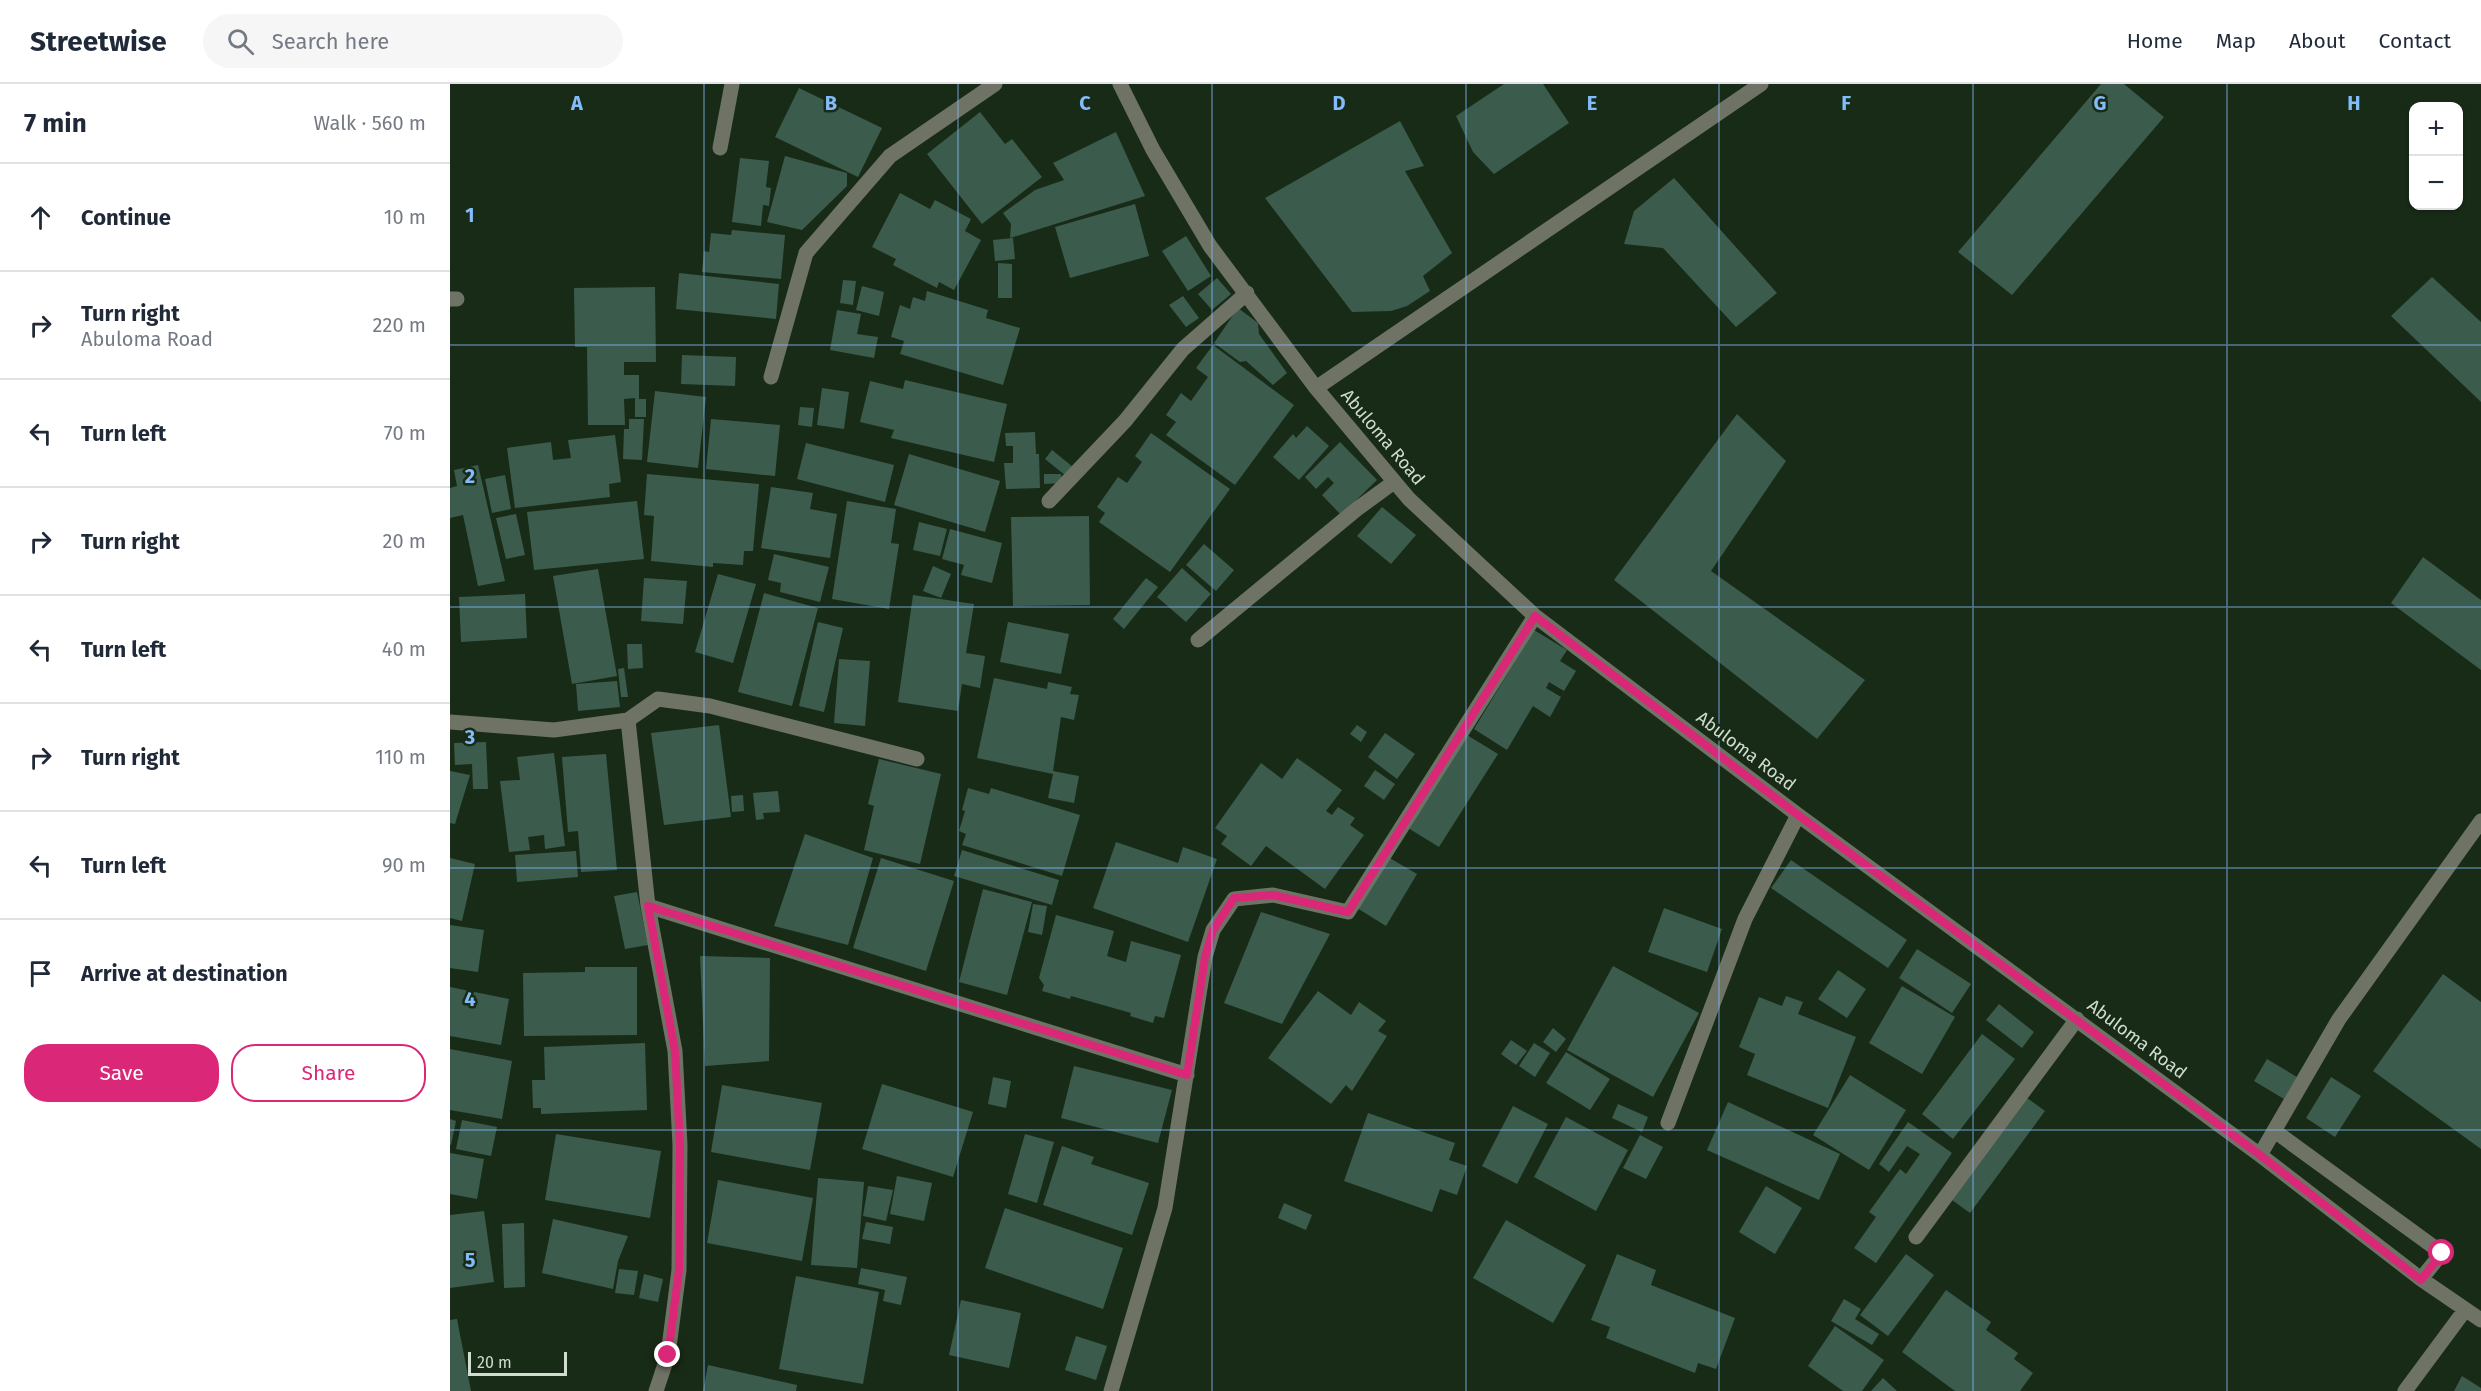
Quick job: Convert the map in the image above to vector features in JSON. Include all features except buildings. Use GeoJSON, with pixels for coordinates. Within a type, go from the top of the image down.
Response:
{"type":"FeatureCollection","features":[{"type":"Feature","properties":{"kind":"street"},"geometry":{"type":"LineString","coordinates":[[720,148],[732,84]]}},
{"type":"Feature","properties":{"kind":"street"},"geometry":{"type":"LineString","coordinates":[[771,377],[806,253],[890,156],[995,84]]}},
{"type":"Feature","properties":{"kind":"street","name":"Abuloma Road"},"geometry":{"type":"LineString","coordinates":[[1120,84],[1153,150],[1210,246],[1316,388],[1409,499],[1535,616],[1798,815],[2260,1155],[2421,1280],[2481,1320]]}},
{"type":"Feature","properties":{"kind":"street"},"geometry":{"type":"LineString","coordinates":[[1316,388],[1761,84]]}},
{"type":"Feature","properties":{"kind":"street"},"geometry":{"type":"LineString","coordinates":[[1049,501],[1125,421],[1183,349],[1247,293]]}},
{"type":"Feature","properties":{"kind":"street"},"geometry":{"type":"LineString","coordinates":[[1198,640],[1357,509],[1394,482]]}},
{"type":"Feature","properties":{"kind":"street"},"geometry":{"type":"LineString","coordinates":[[1111,1391],[1166,1208],[1205,957],[1213,930],[1234,898],[1273,895],[1348,912],[1535,616]]}},
{"type":"Feature","properties":{"kind":"street"},"geometry":{"type":"LineString","coordinates":[[450,722],[554,730],[628,720],[658,699],[710,706],[917,759]]}},
{"type":"Feature","properties":{"kind":"street"},"geometry":{"type":"LineString","coordinates":[[628,720],[648,906],[675,1051],[680,1145],[679,1270],[668,1355],[656,1391]]}},
{"type":"Feature","properties":{"kind":"street"},"geometry":{"type":"LineString","coordinates":[[1668,1123],[1745,919],[1798,815]]}},
{"type":"Feature","properties":{"kind":"street"},"geometry":{"type":"LineString","coordinates":[[2260,1155],[2339,1019],[2481,821]]}},
{"type":"Feature","properties":{"kind":"street"},"geometry":{"type":"LineString","coordinates":[[648,906],[1187,1075]]}},
{"type":"Feature","properties":{"kind":"street"},"geometry":{"type":"LineString","coordinates":[[1916,1237],[2077,1019]]}},
{"type":"Feature","properties":{"kind":"street"},"geometry":{"type":"LineString","coordinates":[[2280,1135],[2442,1253],[2421,1280]]}},
{"type":"Feature","properties":{"kind":"street"},"geometry":{"type":"LineString","coordinates":[[2405,1391],[2465,1310]]}},
{"type":"Feature","properties":{"kind":"route"},"geometry":{"type":"LineString","coordinates":[[668,1355],[679,1270],[680,1145],[675,1051],[648,906],[1187,1075],[1205,957],[1213,930],[1234,898],[1273,895],[1348,912],[1535,616],[1798,815],[2260,1155],[2421,1280],[2442,1253]]}}]}
